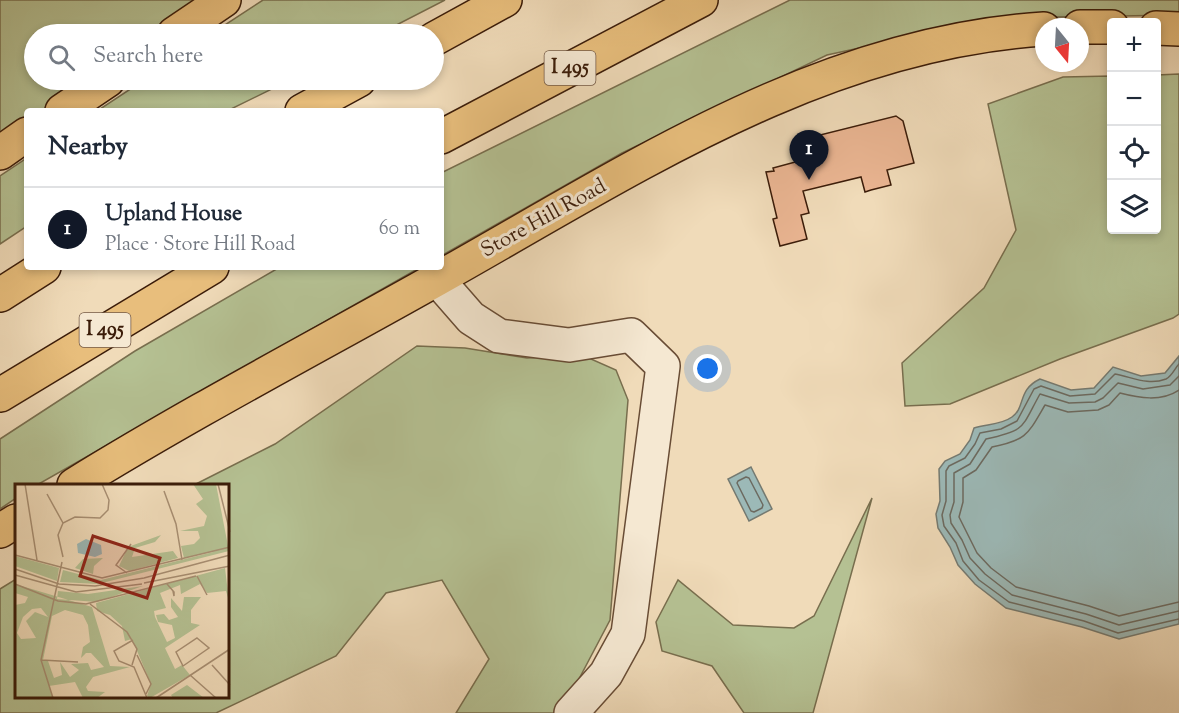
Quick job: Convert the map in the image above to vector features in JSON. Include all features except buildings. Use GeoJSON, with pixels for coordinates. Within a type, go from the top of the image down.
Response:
{"type":"FeatureCollection","features":[{"type":"Feature","properties":{"kind":"main road"},"geometry":{"type":"LineString","coordinates":[[189,24],[225,0]]}},
{"type":"Feature","properties":{"kind":"main road"},"geometry":{"type":"LineString","coordinates":[[444,34],[505,0]]}},
{"type":"Feature","properties":{"kind":"main road","name":"I 495"},"geometry":{"type":"LineString","coordinates":[[444,135],[530,88],[701,0]]}},
{"type":"Feature","properties":{"kind":"main road"},"geometry":{"type":"LineString","coordinates":[[1089,27],[1107,27]]}},
{"type":"Feature","properties":{"kind":"main road"},"geometry":{"type":"LineString","coordinates":[[1161,28],[1179,28]]}},
{"type":"Feature","properties":{"kind":"main road","name":"Store Hill Road"},"geometry":{"type":"LineString","coordinates":[[76,484],[182,421],[682,142],[775,96],[826,76],[920,48],[995,34],[1035,30]]}},
{"type":"Feature","properties":{"kind":"main road"},"geometry":{"type":"LineString","coordinates":[[66,108],[93,90]]}},
{"type":"Feature","properties":{"kind":"main road"},"geometry":{"type":"LineString","coordinates":[[308,108],[341,90]]}},
{"type":"Feature","properties":{"kind":"main road"},"geometry":{"type":"LineString","coordinates":[[0,153],[24,136]]}},
{"type":"Feature","properties":{"kind":"main road"},"geometry":{"type":"LineString","coordinates":[[0,286],[29,270]]}},
{"type":"Feature","properties":{"kind":"main road"},"geometry":{"type":"LineString","coordinates":[[0,295],[39,270]]}},
{"type":"Feature","properties":{"kind":"main road","name":"I 495"},"geometry":{"type":"LineString","coordinates":[[0,395],[207,270]]}},
{"type":"Feature","properties":{"kind":"main road"},"geometry":{"type":"LineString","coordinates":[[0,531],[15,522]]}},
{"type":"Feature","properties":{"kind":"lane"},"geometry":{"type":"LineString","coordinates":[[437,279],[471,318],[499,336],[569,345],[631,335],[663,366],[628,634],[606,674],[571,713]]}},
{"type":"Feature","properties":{"kind":"green space"},"geometry":{"type":"Polygon","coordinates":[[[0,0],[224,0],[189,24],[24,24],[24,90],[93,90],[66,108],[24,108],[24,136],[0,153],[0,0]]]}},
{"type":"Feature","properties":{"kind":"green space"},"geometry":{"type":"Polygon","coordinates":[[[263,0],[445,0],[398,24],[226,24],[263,0]]]}},
{"type":"Feature","properties":{"kind":"green space"},"geometry":{"type":"Polygon","coordinates":[[[790,0],[1179,0],[1179,15],[998,18],[827,55],[622,153],[444,254],[444,172],[790,0]]]}},
{"type":"Feature","properties":{"kind":"green space"},"geometry":{"type":"Polygon","coordinates":[[[1179,74],[1179,314],[950,404],[905,406],[902,363],[984,288],[1016,230],[988,104],[1063,77],[1107,76],[1107,234],[1161,234],[1161,75],[1179,74]]]}},
{"type":"Feature","properties":{"kind":"green space"},"geometry":{"type":"Polygon","coordinates":[[[129,90],[270,90],[233,108],[102,108],[129,90]]]}},
{"type":"Feature","properties":{"kind":"green space"},"geometry":{"type":"Polygon","coordinates":[[[24,160],[24,228],[0,244],[0,176],[24,160]]]}},
{"type":"Feature","properties":{"kind":"green space"},"geometry":{"type":"Polygon","coordinates":[[[275,270],[416,270],[39,484],[15,484],[15,499],[0,509],[0,439],[135,351],[275,270]]]}},
{"type":"Feature","properties":{"kind":"green space"},"geometry":{"type":"Polygon","coordinates":[[[417,346],[465,348],[527,358],[582,355],[616,370],[628,400],[610,620],[561,713],[456,713],[489,659],[442,580],[386,593],[336,656],[216,713],[0,713],[0,589],[15,580],[15,698],[230,698],[230,484],[196,484],[275,444],[417,346]]]}},
{"type":"Feature","properties":{"kind":"green space"},"geometry":{"type":"Polygon","coordinates":[[[872,498],[813,713],[744,713],[712,666],[662,651],[656,622],[678,580],[733,625],[794,628],[814,616],[872,498]]]}},
{"type":"Feature","properties":{"kind":"water"},"geometry":{"type":"Polygon","coordinates":[[[1179,356],[1179,624],[1119,639],[1006,608],[975,584],[958,565],[938,528],[936,514],[940,501],[939,469],[945,461],[960,454],[970,440],[974,428],[1008,420],[1016,413],[1028,388],[1040,379],[1071,390],[1094,388],[1113,367],[1141,376],[1165,373],[1179,356]]]}},
{"type":"Feature","properties":{"kind":"water"},"geometry":{"type":"Polygon","coordinates":[[[751,467],[772,509],[749,521],[728,479],[751,467]]]}},
{"type":"Feature","properties":{"kind":"place","name":"Upland House"},"geometry":{"type":"Point","coordinates":[809,180]}}]}
